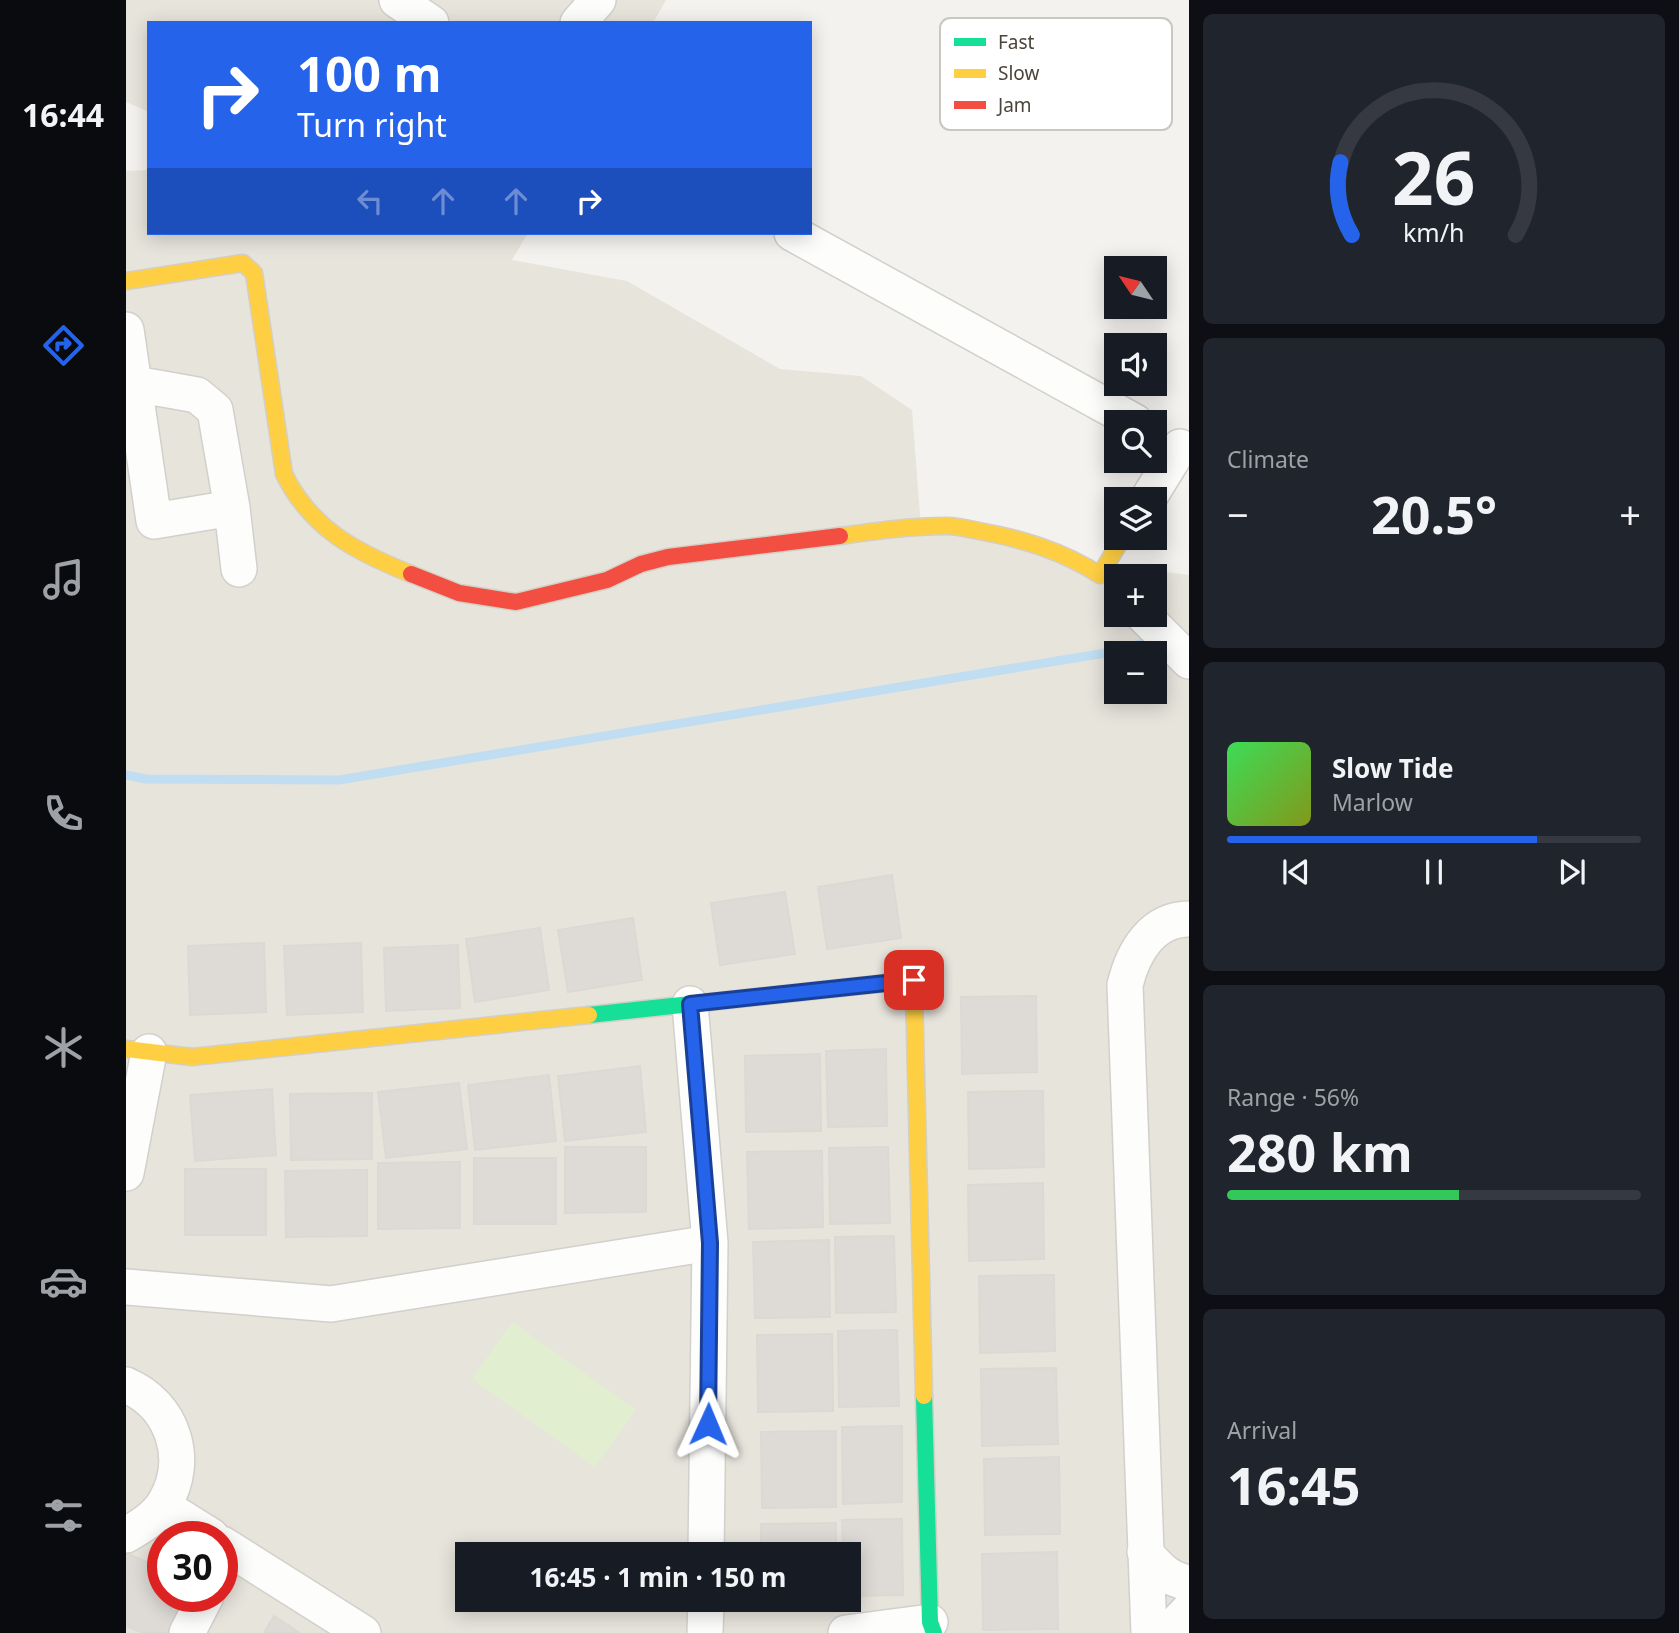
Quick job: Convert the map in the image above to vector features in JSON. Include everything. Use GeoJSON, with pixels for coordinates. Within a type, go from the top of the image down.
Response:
{"type":"FeatureCollection","features":[{"type":"Feature","properties":{"kind":"street"},"geometry":{"type":"LineString","coordinates":[[397,0],[428,21]]}},
{"type":"Feature","properties":{"kind":"street"},"geometry":{"type":"LineString","coordinates":[[580,21],[598,0]]}},
{"type":"Feature","properties":{"kind":"street"},"geometry":{"type":"LineString","coordinates":[[796,235],[1113,410]]}},
{"type":"Feature","properties":{"kind":"street"},"geometry":{"type":"LineString","coordinates":[[126,281],[243,263],[254,273],[284,474],[295,496],[320,523],[366,555],[459,593],[516,602],[607,580],[641,564],[668,557],[894,530],[950,526],[1008,536],[1054,550],[1076,560],[1104,579]]}},
{"type":"Feature","properties":{"kind":"street"},"geometry":{"type":"LineString","coordinates":[[126,330],[154,521],[232,508]]}},
{"type":"Feature","properties":{"kind":"street"},"geometry":{"type":"LineString","coordinates":[[135,384],[197,395],[215,410],[232,508],[239,569]]}},
{"type":"Feature","properties":{"kind":"street"},"geometry":{"type":"LineString","coordinates":[[1154,487],[1175,444]]}},
{"type":"Feature","properties":{"kind":"street"},"geometry":{"type":"LineString","coordinates":[[1155,627],[1188,660]]}},
{"type":"Feature","properties":{"kind":"street"},"geometry":{"type":"LineString","coordinates":[[1149,1633],[1125,985],[1130,964],[1144,941],[1161,925],[1178,919],[1189,919]]}},
{"type":"Feature","properties":{"kind":"street"},"geometry":{"type":"LineString","coordinates":[[126,1173],[138,1050],[192,1058],[914,980],[932,1628],[846,1633]]}},
{"type":"Feature","properties":{"kind":"street"},"geometry":{"type":"LineString","coordinates":[[690,1004],[710,1243],[706,1542]]}},
{"type":"Feature","properties":{"kind":"street"},"geometry":{"type":"LineString","coordinates":[[126,1287],[331,1304],[710,1243]]}},
{"type":"Feature","properties":{"kind":"street"},"geometry":{"type":"LineString","coordinates":[[126,1385],[140,1391],[160,1408],[172,1431],[178,1456],[175,1482],[163,1506],[145,1524],[126,1535]]}},
{"type":"Feature","properties":{"kind":"street"},"geometry":{"type":"LineString","coordinates":[[163,1506],[184,1521]]}},
{"type":"Feature","properties":{"kind":"street"},"geometry":{"type":"LineString","coordinates":[[1145,1552],[1157,1568],[1181,1582],[1189,1583]]}},
{"type":"Feature","properties":{"kind":"street"},"geometry":{"type":"LineString","coordinates":[[238,1558],[363,1633]]}},
{"type":"Feature","properties":{"kind":"street"},"geometry":{"type":"LineString","coordinates":[[1167,1633],[1189,1610]]}},
{"type":"Feature","properties":{"kind":"street"},"geometry":{"type":"LineString","coordinates":[[187,1633],[198,1612]]}},
{"type":"Feature","properties":{"kind":"street"},"geometry":{"type":"LineString","coordinates":[[705,1633],[706,1612]]}},
{"type":"Feature","properties":{"kind":"shaded area"},"geometry":{"type":"Polygon","coordinates":[[[126,0],[666,0],[654,21],[147,21],[147,111],[126,102],[126,0]]]}},
{"type":"Feature","properties":{"kind":"shaded area"},"geometry":{"type":"Polygon","coordinates":[[[147,170],[147,235],[527,235],[512,260],[627,281],[780,369],[861,376],[912,410],[921,528],[1106,564],[1104,564],[1104,627],[1167,627],[1167,572],[1189,575],[1189,1633],[126,1633],[126,171],[147,170]]]}},
{"type":"Feature","properties":{"kind":"green space"},"geometry":{"type":"Polygon","coordinates":[[[512,1322],[636,1410],[595,1467],[472,1379],[512,1322]]]}},
{"type":"Feature","properties":{"kind":"building"},"geometry":{"type":"Polygon","coordinates":[[[892,875],[901,938],[827,949],[818,887],[892,875]]]}},
{"type":"Feature","properties":{"kind":"building"},"geometry":{"type":"Polygon","coordinates":[[[785,892],[795,954],[720,965],[711,903],[785,892]]]}},
{"type":"Feature","properties":{"kind":"building"},"geometry":{"type":"Polygon","coordinates":[[[633,918],[642,980],[568,992],[558,930],[633,918]]]}},
{"type":"Feature","properties":{"kind":"building"},"geometry":{"type":"Polygon","coordinates":[[[540,928],[549,990],[475,1002],[466,939],[540,928]]]}},
{"type":"Feature","properties":{"kind":"building"},"geometry":{"type":"Polygon","coordinates":[[[264,943],[266,1012],[190,1015],[188,946],[264,943]]]}},
{"type":"Feature","properties":{"kind":"building"},"geometry":{"type":"Polygon","coordinates":[[[361,943],[363,1012],[287,1015],[284,946],[361,943]]]}},
{"type":"Feature","properties":{"kind":"building"},"geometry":{"type":"Polygon","coordinates":[[[458,945],[460,1008],[386,1011],[384,948],[458,945]]]}},
{"type":"Feature","properties":{"kind":"building"},"geometry":{"type":"Polygon","coordinates":[[[1036,996],[1037,1072],[962,1074],[961,997],[1036,996]]]}},
{"type":"Feature","properties":{"kind":"building"},"geometry":{"type":"Polygon","coordinates":[[[886,1049],[887,1126],[828,1127],[826,1051],[886,1049]]]}},
{"type":"Feature","properties":{"kind":"building"},"geometry":{"type":"Polygon","coordinates":[[[820,1054],[821,1131],[746,1132],[745,1056],[820,1054]]]}},
{"type":"Feature","properties":{"kind":"building"},"geometry":{"type":"Polygon","coordinates":[[[640,1066],[646,1132],[565,1141],[558,1076],[640,1066]]]}},
{"type":"Feature","properties":{"kind":"building"},"geometry":{"type":"Polygon","coordinates":[[[549,1075],[556,1141],[475,1150],[468,1085],[549,1075]]]}},
{"type":"Feature","properties":{"kind":"building"},"geometry":{"type":"Polygon","coordinates":[[[459,1083],[467,1149],[386,1158],[378,1092],[459,1083]]]}},
{"type":"Feature","properties":{"kind":"building"},"geometry":{"type":"Polygon","coordinates":[[[272,1089],[276,1155],[195,1161],[190,1095],[272,1089]]]}},
{"type":"Feature","properties":{"kind":"building"},"geometry":{"type":"Polygon","coordinates":[[[1043,1091],[1044,1167],[969,1169],[968,1092],[1043,1091]]]}},
{"type":"Feature","properties":{"kind":"building"},"geometry":{"type":"Polygon","coordinates":[[[372,1093],[372,1159],[291,1160],[290,1094],[372,1093]]]}},
{"type":"Feature","properties":{"kind":"building"},"geometry":{"type":"Polygon","coordinates":[[[565,1147],[646,1147],[646,1212],[565,1213],[565,1147]]]}},
{"type":"Feature","properties":{"kind":"building"},"geometry":{"type":"Polygon","coordinates":[[[888,1147],[890,1223],[830,1224],[829,1148],[888,1147]]]}},
{"type":"Feature","properties":{"kind":"building"},"geometry":{"type":"Polygon","coordinates":[[[822,1151],[823,1227],[749,1229],[747,1152],[822,1151]]]}},
{"type":"Feature","properties":{"kind":"building"},"geometry":{"type":"Polygon","coordinates":[[[474,1158],[556,1158],[556,1224],[474,1224],[474,1158]]]}},
{"type":"Feature","properties":{"kind":"building"},"geometry":{"type":"Polygon","coordinates":[[[460,1162],[460,1228],[378,1229],[378,1163],[460,1162]]]}},
{"type":"Feature","properties":{"kind":"building"},"geometry":{"type":"Polygon","coordinates":[[[185,1169],[266,1169],[266,1235],[185,1235],[185,1169]]]}},
{"type":"Feature","properties":{"kind":"building"},"geometry":{"type":"Polygon","coordinates":[[[367,1170],[367,1236],[286,1237],[285,1171],[367,1170]]]}},
{"type":"Feature","properties":{"kind":"building"},"geometry":{"type":"Polygon","coordinates":[[[1043,1183],[1044,1259],[969,1261],[968,1185],[1043,1183]]]}},
{"type":"Feature","properties":{"kind":"building"},"geometry":{"type":"Polygon","coordinates":[[[894,1236],[896,1312],[836,1313],[835,1237],[894,1236]]]}},
{"type":"Feature","properties":{"kind":"building"},"geometry":{"type":"Polygon","coordinates":[[[829,1240],[830,1317],[755,1318],[753,1242],[829,1240]]]}},
{"type":"Feature","properties":{"kind":"building"},"geometry":{"type":"Polygon","coordinates":[[[1054,1275],[1055,1351],[980,1353],[979,1276],[1054,1275]]]}},
{"type":"Feature","properties":{"kind":"building"},"geometry":{"type":"Polygon","coordinates":[[[897,1330],[899,1406],[839,1407],[838,1331],[897,1330]]]}},
{"type":"Feature","properties":{"kind":"building"},"geometry":{"type":"Polygon","coordinates":[[[832,1334],[833,1411],[758,1412],[757,1335],[832,1334]]]}},
{"type":"Feature","properties":{"kind":"building"},"geometry":{"type":"Polygon","coordinates":[[[1056,1368],[1058,1444],[982,1446],[981,1369],[1056,1368]]]}},
{"type":"Feature","properties":{"kind":"building"},"geometry":{"type":"Polygon","coordinates":[[[902,1426],[902,1502],[843,1504],[842,1427],[902,1426]]]}},
{"type":"Feature","properties":{"kind":"building"},"geometry":{"type":"Polygon","coordinates":[[[836,1431],[836,1507],[762,1508],[761,1432],[836,1431]]]}},
{"type":"Feature","properties":{"kind":"building"},"geometry":{"type":"Polygon","coordinates":[[[1059,1457],[1060,1534],[985,1535],[984,1459],[1059,1457]]]}},
{"type":"Feature","properties":{"kind":"building"},"geometry":{"type":"Polygon","coordinates":[[[902,1519],[903,1595],[861,1596],[861,1542],[843,1542],[842,1520],[902,1519]]]}},
{"type":"Feature","properties":{"kind":"building"},"geometry":{"type":"Polygon","coordinates":[[[836,1523],[836,1542],[761,1542],[761,1524],[836,1523]]]}},
{"type":"Feature","properties":{"kind":"building"},"geometry":{"type":"Polygon","coordinates":[[[1057,1552],[1058,1629],[983,1630],[982,1554],[1057,1552]]]}},
{"type":"Feature","properties":{"kind":"building"},"geometry":{"type":"Polygon","coordinates":[[[126,1553],[147,1562],[147,1612],[177,1612],[168,1633],[143,1633],[126,1626],[126,1553]]]}},
{"type":"Feature","properties":{"kind":"building"},"geometry":{"type":"Polygon","coordinates":[[[274,1616],[300,1633],[264,1633],[274,1616]]]}},
{"type":"Feature","properties":{"kind":"waterway"},"geometry":{"type":"LineString","coordinates":[[126,775],[146,779],[339,780],[1111,652],[1155,640]]}},
{"type":"Feature","properties":{"kind":"traffic: fast"},"geometry":{"type":"LineString","coordinates":[[589,1015],[914,980],[914,992]]}},
{"type":"Feature","properties":{"kind":"traffic: fast"},"geometry":{"type":"LineString","coordinates":[[924,1396],[930,1622],[934,1633]]}},
{"type":"Feature","properties":{"kind":"traffic: slow"},"geometry":{"type":"LineString","coordinates":[[126,281],[243,263],[254,273],[284,474],[308,510],[337,536],[372,557],[411,574]]}},
{"type":"Feature","properties":{"kind":"traffic: slow"},"geometry":{"type":"LineString","coordinates":[[840,536],[907,528],[959,527],[1042,547],[1100,575],[1115,550]]}},
{"type":"Feature","properties":{"kind":"traffic: slow"},"geometry":{"type":"LineString","coordinates":[[914,992],[924,1396]]}},
{"type":"Feature","properties":{"kind":"traffic: slow"},"geometry":{"type":"LineString","coordinates":[[126,1049],[192,1057],[589,1015]]}},
{"type":"Feature","properties":{"kind":"traffic: jam"},"geometry":{"type":"LineString","coordinates":[[411,574],[459,593],[516,602],[607,580],[641,564],[668,557],[840,536]]}},
{"type":"Feature","properties":{"kind":"route"},"geometry":{"type":"LineString","coordinates":[[708,1424],[710,1243],[690,1004],[914,980]]}}]}
